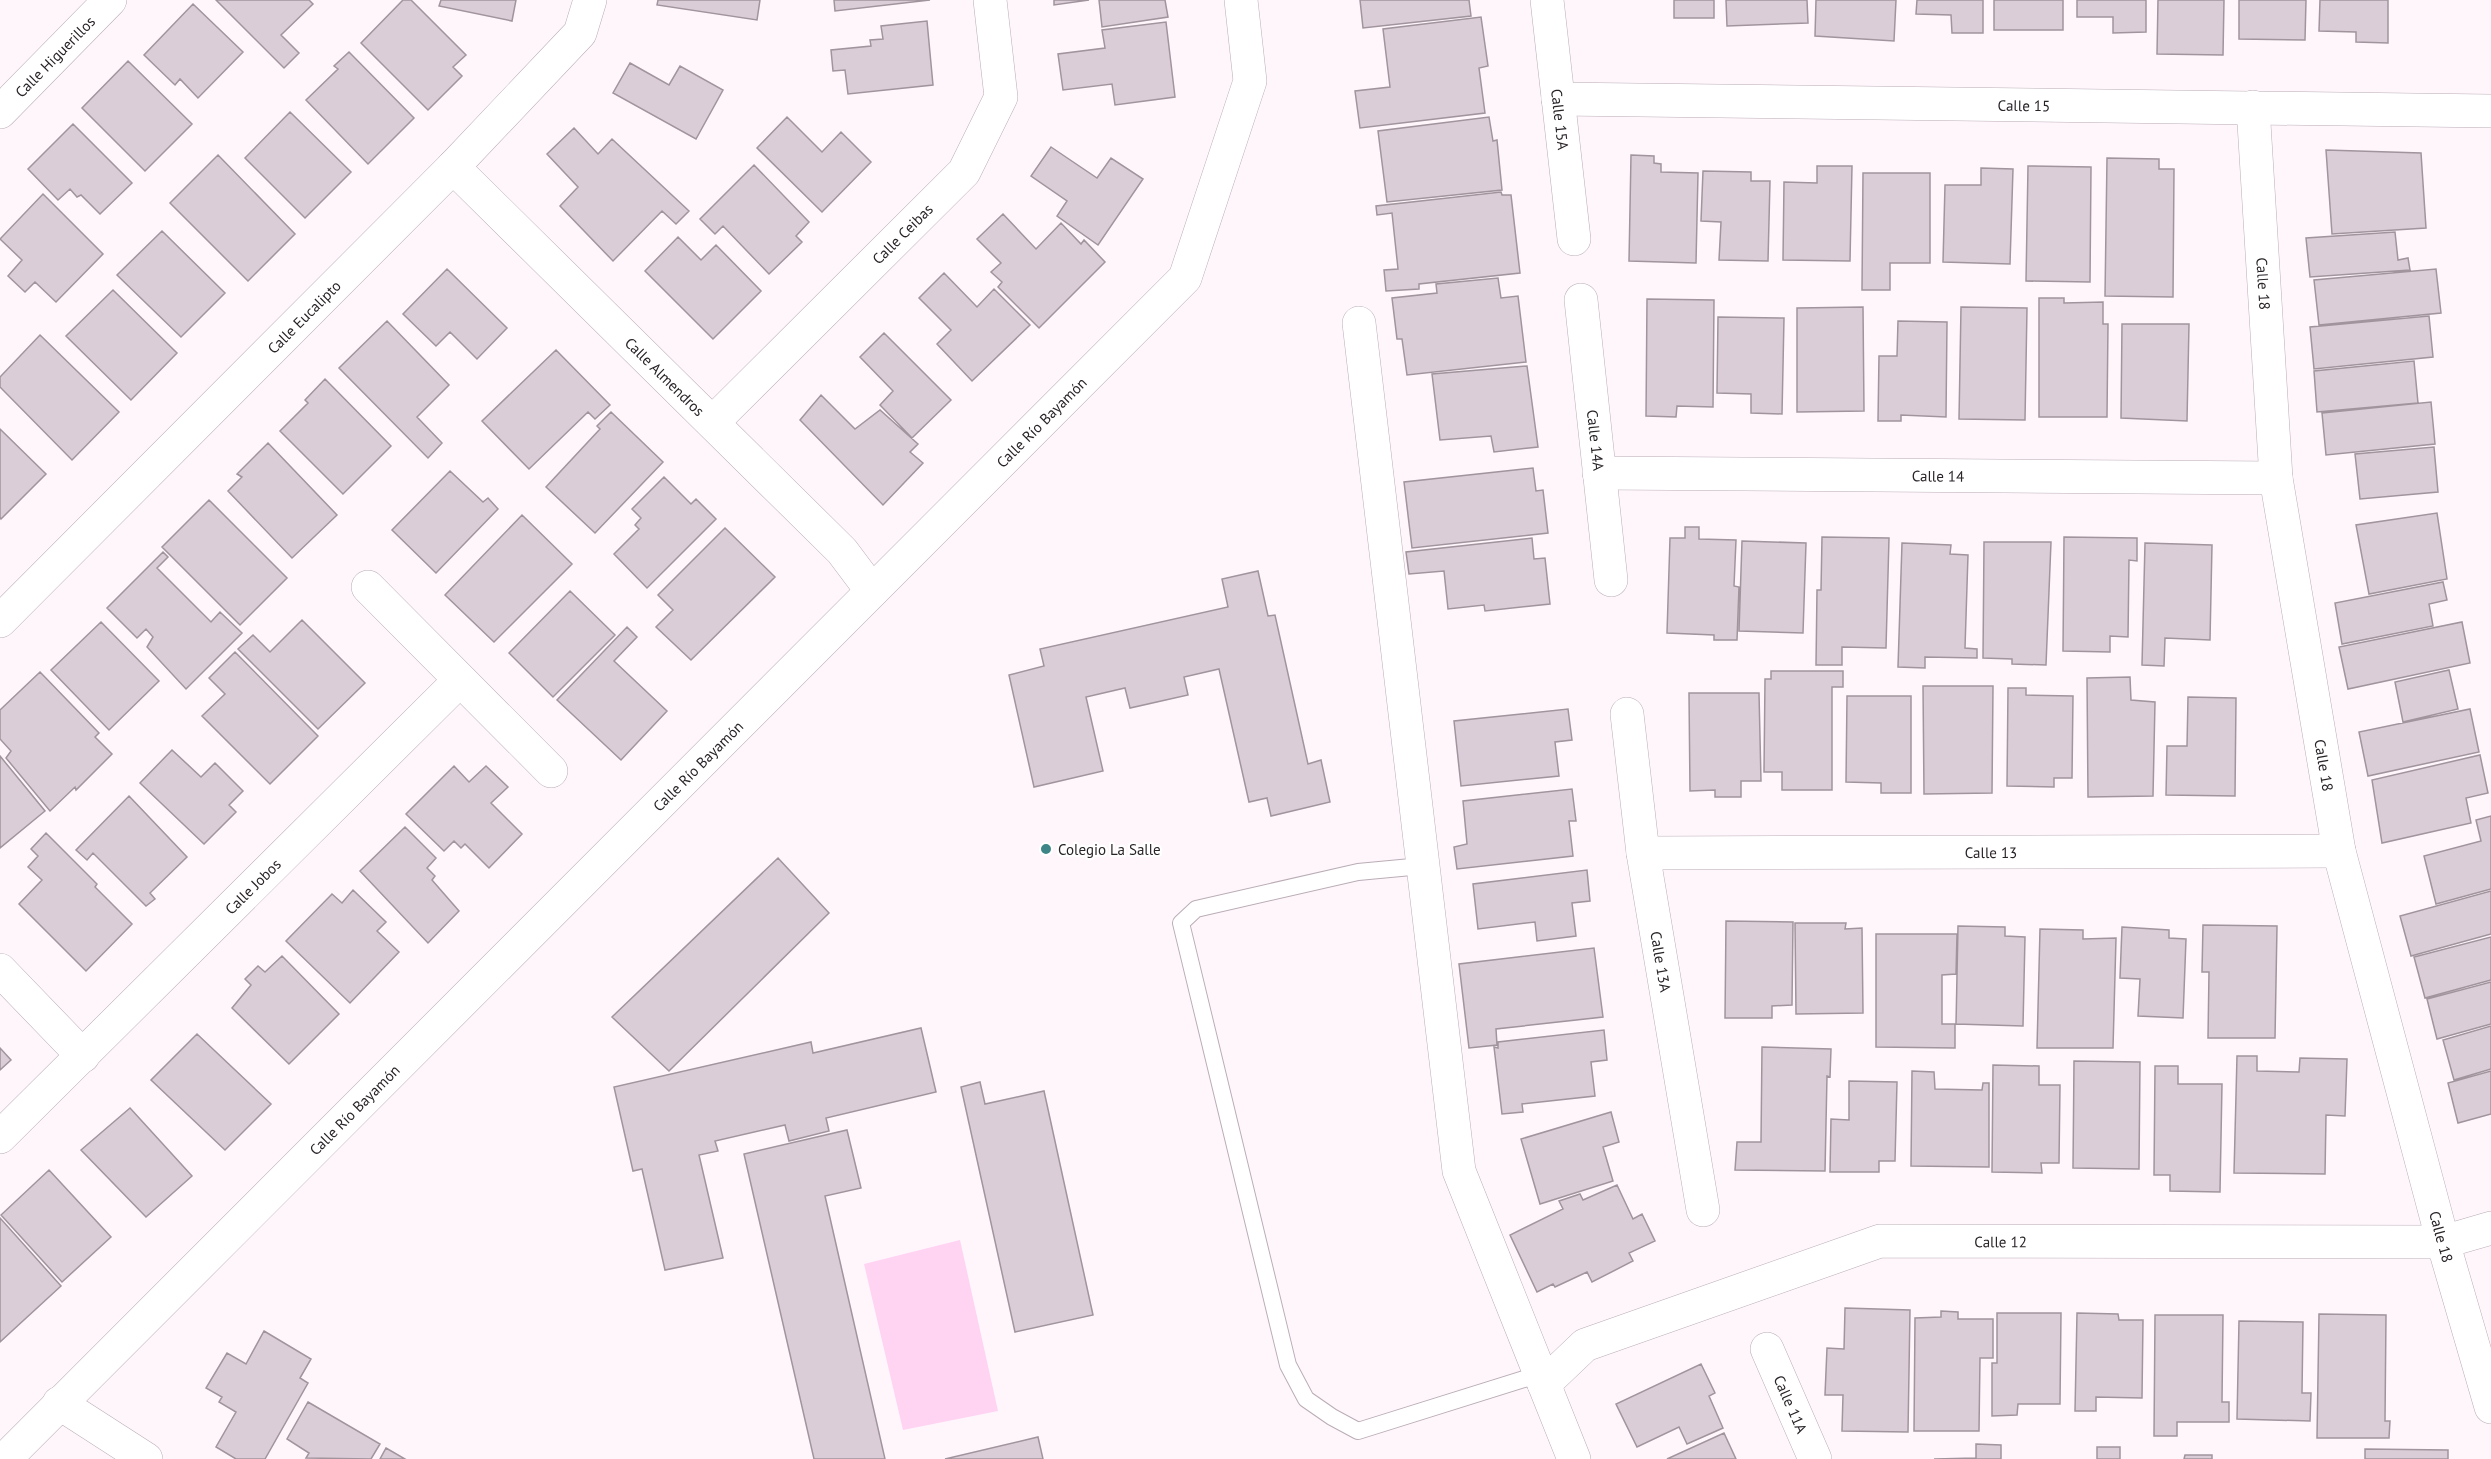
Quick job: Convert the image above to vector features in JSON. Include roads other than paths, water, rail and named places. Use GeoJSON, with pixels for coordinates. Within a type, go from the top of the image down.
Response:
{"type":"FeatureCollection","features":[{"type":"Feature","properties":{"kind":"street","name":"Calle Higuerillos"},"geometry":{"type":"LineString","coordinates":[[3,103],[110,0]]}},
{"type":"Feature","properties":{"kind":"street","name":"Calle Eucalipto"},"geometry":{"type":"LineString","coordinates":[[0,621],[453,167],[580,33],[590,0]]}},
{"type":"Feature","properties":{"kind":"street","name":"Calle Ceibas"},"geometry":{"type":"LineString","coordinates":[[713,422],[964,172],[1000,97],[990,0]]}},
{"type":"Feature","properties":{"kind":"street","name":"Calle Río Bayamón"},"geometry":{"type":"LineString","coordinates":[[4,1459],[1185,278],[1250,81],[1241,0]]}},
{"type":"Feature","properties":{"kind":"street","name":"Calle 15A"},"geometry":{"type":"LineString","coordinates":[[1547,0],[1574,239]]}},
{"type":"Feature","properties":{"kind":"street","name":"Calle 15"},"geometry":{"type":"LineString","coordinates":[[1558,99],[2491,111]]}},
{"type":"Feature","properties":{"kind":"street","name":"Calle 18"},"geometry":{"type":"LineString","coordinates":[[2253,107],[2276,478],[2339,851],[2443,1242],[2491,1407]]}},
{"type":"Feature","properties":{"kind":"street","name":"Calle Almendros"},"geometry":{"type":"LineString","coordinates":[[453,167],[842,551],[872,591]]}},
{"type":"Feature","properties":{"kind":"street","name":"Calle 14A"},"geometry":{"type":"LineString","coordinates":[[1581,300],[1611,580]]}},
{"type":"Feature","properties":{"kind":"street"},"geometry":{"type":"LineString","coordinates":[[1359,323],[1459,1171],[1574,1459]]}},
{"type":"Feature","properties":{"kind":"street","name":"Calle 14"},"geometry":{"type":"LineString","coordinates":[[1599,473],[2276,478]]}},
{"type":"Feature","properties":{"kind":"street"},"geometry":{"type":"LineString","coordinates":[[368,587],[551,771]]}},
{"type":"Feature","properties":{"kind":"street","name":"Calle Jobos"},"geometry":{"type":"LineString","coordinates":[[0,1137],[460,680]]}},
{"type":"Feature","properties":{"kind":"street","name":"Calle 13A"},"geometry":{"type":"LineString","coordinates":[[1627,714],[1643,853],[1703,1210]]}},
{"type":"Feature","properties":{"kind":"street","name":"Calle 13"},"geometry":{"type":"LineString","coordinates":[[1643,853],[2339,851]]}},
{"type":"Feature","properties":{"kind":"street"},"geometry":{"type":"LineString","coordinates":[[0,970],[84,1056]]}},
{"type":"Feature","properties":{"kind":"street","name":"Calle 12"},"geometry":{"type":"LineString","coordinates":[[1542,1379],[1585,1345],[1880,1241],[2443,1242],[2491,1228]]}},
{"type":"Feature","properties":{"kind":"street","name":"Calle 11A"},"geometry":{"type":"LineString","coordinates":[[1767,1350],[1815,1459]]}},
{"type":"Feature","properties":{"kind":"street"},"geometry":{"type":"LineString","coordinates":[[59,1403],[146,1459]]}},
{"type":"Feature","properties":{"kind":"lane"},"geometry":{"type":"LineString","coordinates":[[1422,866],[1358,872],[1196,909],[1181,923],[1288,1365],[1306,1399],[1358,1431],[1542,1379]]}},
{"type":"Feature","properties":{"kind":"place","name":"Colegio La Salle"},"geometry":{"type":"Point","coordinates":[1046,849]}}]}
